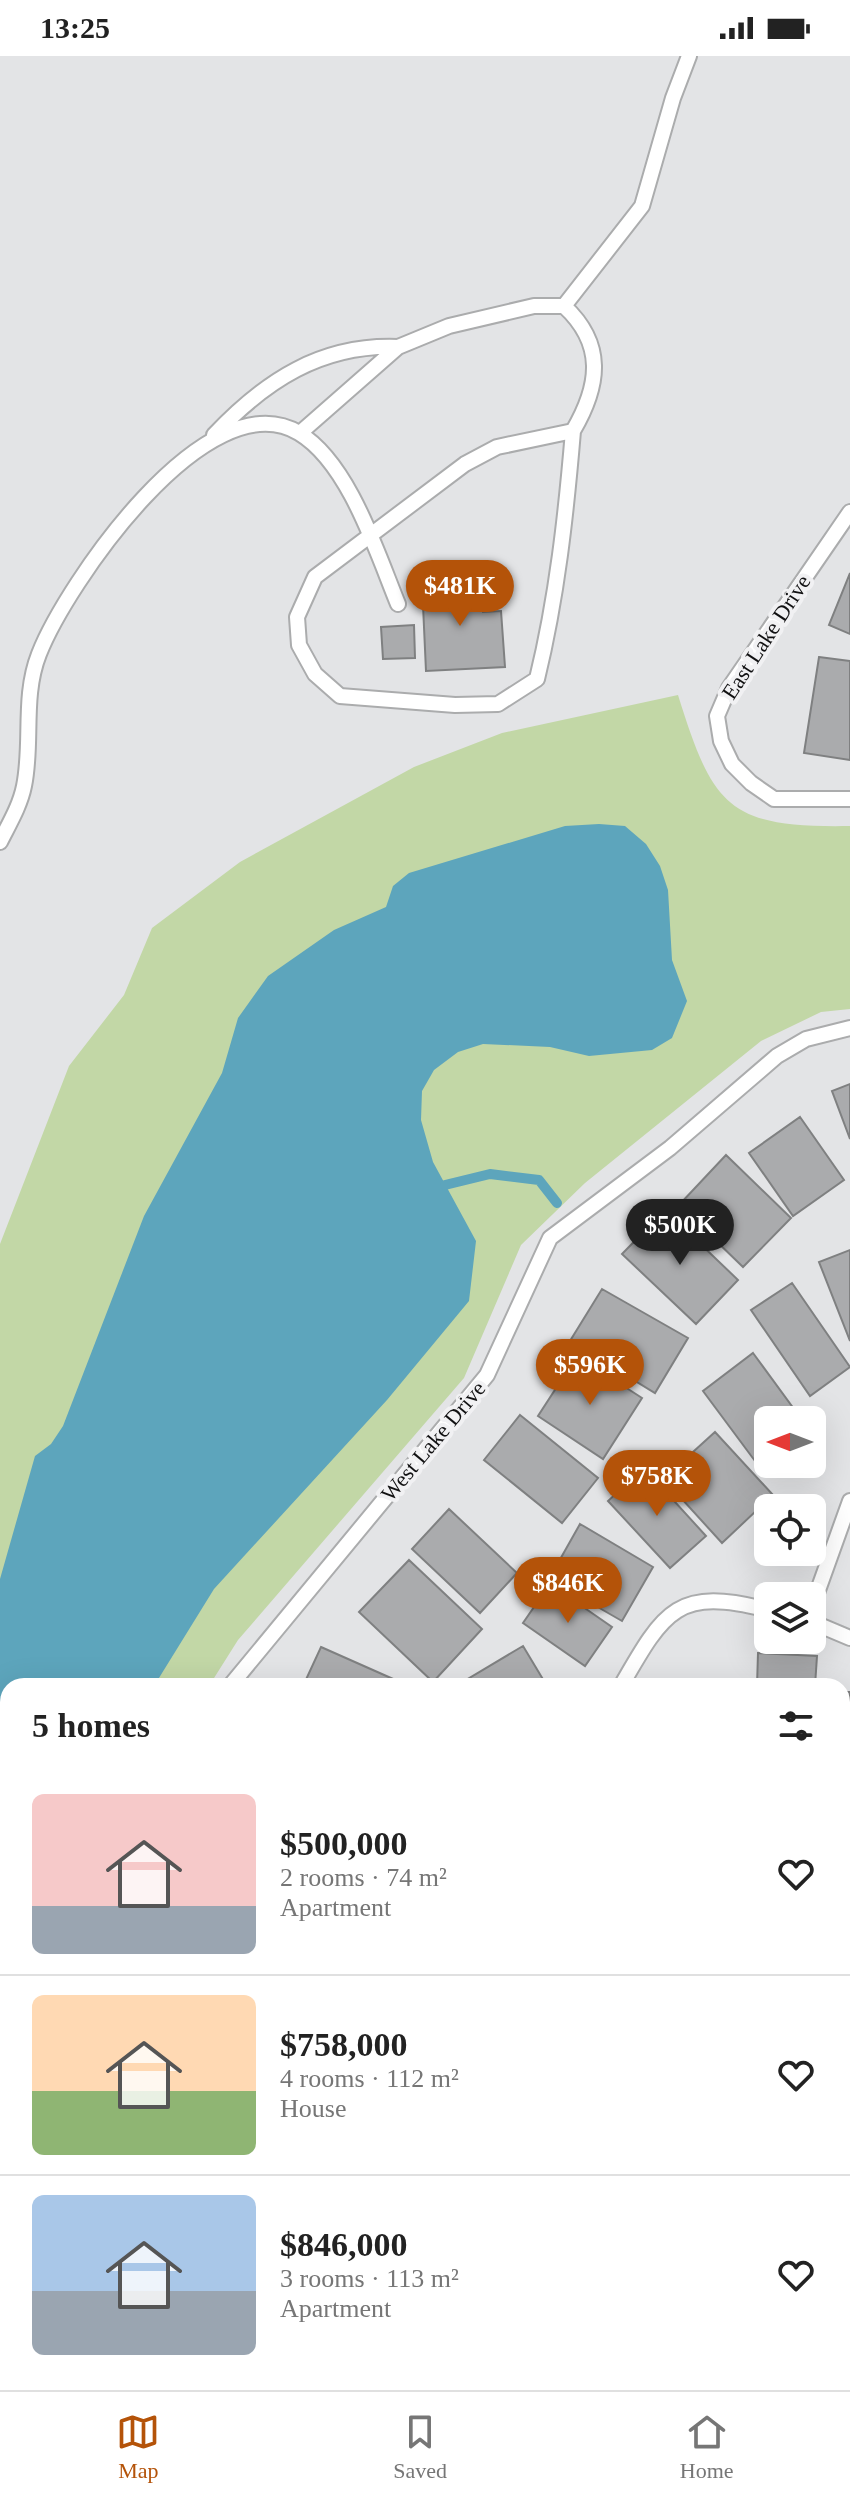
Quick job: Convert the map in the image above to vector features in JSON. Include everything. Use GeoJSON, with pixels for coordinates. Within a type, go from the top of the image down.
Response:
{"type":"FeatureCollection","features":[{"type":"Feature","properties":{"kind":"lane"},"geometry":{"type":"LineString","coordinates":[[564,306],[642,206],[673,98],[689,56]]}},
{"type":"Feature","properties":{"kind":"lane"},"geometry":{"type":"LineString","coordinates":[[300,433],[398,347],[449,326],[534,306],[564,306],[583,324],[595,348],[588,406],[573,431],[563,535],[549,630],[537,679],[498,704],[455,705],[340,696],[315,674],[299,645],[297,617],[315,577],[465,464],[497,447],[573,431]]}},
{"type":"Feature","properties":{"kind":"lane"},"geometry":{"type":"LineString","coordinates":[[0,842],[24,786],[31,682],[48,633],[87,569],[129,514],[172,470],[206,443],[251,396],[322,357],[366,346],[398,347]]}},
{"type":"Feature","properties":{"kind":"lane"},"geometry":{"type":"LineString","coordinates":[[206,443],[248,428],[268,426],[300,433],[314,445],[354,497],[398,604]]}},
{"type":"Feature","properties":{"kind":"lane","name":"East Lake Drive"},"geometry":{"type":"LineString","coordinates":[[850,512],[729,688],[717,716],[721,741],[732,764],[774,799],[850,799]]}},
{"type":"Feature","properties":{"kind":"lane","name":"West Lake Drive"},"geometry":{"type":"LineString","coordinates":[[237,1678],[487,1375],[550,1238],[670,1148],[777,1056],[806,1039],[850,1028]]}},
{"type":"Feature","properties":{"kind":"lane"},"geometry":{"type":"LineString","coordinates":[[821,1582],[850,1501]]}},
{"type":"Feature","properties":{"kind":"lane"},"geometry":{"type":"LineString","coordinates":[[626,1678],[659,1628],[690,1601],[716,1599],[754,1607]]}},
{"type":"Feature","properties":{"kind":"lane"},"geometry":{"type":"LineString","coordinates":[[826,1628],[850,1638]]}},
{"type":"Feature","properties":{"kind":"green space"},"geometry":{"type":"Polygon","coordinates":[[[678,695],[702,763],[731,803],[751,815],[777,822],[850,826],[850,1009],[821,1012],[761,1041],[585,1183],[521,1245],[464,1378],[238,1640],[214,1678],[0,1678],[0,1244],[69,1066],[124,995],[152,928],[240,862],[414,767],[502,733],[678,695]]]}},
{"type":"Feature","properties":{"kind":"water"},"geometry":{"type":"Polygon","coordinates":[[[565,826],[625,826],[646,844],[660,866],[668,890],[672,960],[687,1001],[672,1038],[652,1050],[589,1056],[550,1047],[483,1044],[458,1052],[434,1070],[422,1091],[421,1120],[433,1162],[476,1241],[469,1301],[387,1400],[214,1589],[159,1678],[0,1678],[0,1579],[35,1456],[51,1444],[63,1426],[144,1216],[222,1073],[238,1018],[268,976],[334,930],[386,907],[393,886],[409,873],[565,826]]]}},
{"type":"Feature","properties":{"kind":"building"},"geometry":{"type":"Polygon","coordinates":[[[850,573],[850,634],[829,625],[850,573]]]}},
{"type":"Feature","properties":{"kind":"building"},"geometry":{"type":"Polygon","coordinates":[[[481,580],[483,612],[501,611],[505,667],[426,671],[422,583],[481,580]]]}},
{"type":"Feature","properties":{"kind":"building"},"geometry":{"type":"Polygon","coordinates":[[[414,625],[415,658],[383,659],[381,627],[414,625]]]}},
{"type":"Feature","properties":{"kind":"building"},"geometry":{"type":"Polygon","coordinates":[[[819,657],[850,661],[850,760],[804,753],[819,657]]]}},
{"type":"Feature","properties":{"kind":"building"},"geometry":{"type":"Polygon","coordinates":[[[850,1084],[850,1139],[832,1091],[850,1084]]]}},
{"type":"Feature","properties":{"kind":"building"},"geometry":{"type":"Polygon","coordinates":[[[800,1117],[844,1180],[793,1216],[749,1153],[800,1117]]]}},
{"type":"Feature","properties":{"kind":"building"},"geometry":{"type":"Polygon","coordinates":[[[726,1155],[791,1218],[743,1267],[679,1205],[726,1155]]]}},
{"type":"Feature","properties":{"kind":"building"},"geometry":{"type":"Polygon","coordinates":[[[665,1210],[738,1280],[696,1324],[622,1254],[665,1210]]]}},
{"type":"Feature","properties":{"kind":"building"},"geometry":{"type":"Polygon","coordinates":[[[850,1250],[850,1341],[819,1262],[850,1250]]]}},
{"type":"Feature","properties":{"kind":"building"},"geometry":{"type":"Polygon","coordinates":[[[792,1283],[850,1367],[810,1396],[751,1310],[792,1283]]]}},
{"type":"Feature","properties":{"kind":"building"},"geometry":{"type":"Polygon","coordinates":[[[602,1289],[688,1338],[655,1393],[570,1341],[602,1289]]]}},
{"type":"Feature","properties":{"kind":"building"},"geometry":{"type":"Polygon","coordinates":[[[753,1353],[792,1406],[754,1406],[754,1460],[703,1391],[753,1353]]]}},
{"type":"Feature","properties":{"kind":"building"},"geometry":{"type":"Polygon","coordinates":[[[577,1356],[642,1398],[603,1459],[538,1416],[577,1356]]]}},
{"type":"Feature","properties":{"kind":"building"},"geometry":{"type":"Polygon","coordinates":[[[520,1415],[598,1478],[562,1523],[484,1460],[520,1415]]]}},
{"type":"Feature","properties":{"kind":"building"},"geometry":{"type":"Polygon","coordinates":[[[715,1432],[754,1478],[772,1494],[754,1494],[754,1513],[722,1543],[681,1498],[689,1489],[672,1471],[715,1432]]]}},
{"type":"Feature","properties":{"kind":"building"},"geometry":{"type":"Polygon","coordinates":[[[644,1468],[706,1536],[670,1568],[608,1501],[644,1468]]]}},
{"type":"Feature","properties":{"kind":"building"},"geometry":{"type":"Polygon","coordinates":[[[449,1509],[517,1573],[480,1613],[412,1549],[449,1509]]]}},
{"type":"Feature","properties":{"kind":"building"},"geometry":{"type":"Polygon","coordinates":[[[580,1524],[653,1567],[622,1621],[549,1579],[580,1524]]]}},
{"type":"Feature","properties":{"kind":"building"},"geometry":{"type":"Polygon","coordinates":[[[409,1560],[482,1629],[437,1678],[429,1678],[359,1612],[409,1560]]]}},
{"type":"Feature","properties":{"kind":"building"},"geometry":{"type":"Polygon","coordinates":[[[550,1584],[612,1627],[585,1666],[523,1623],[550,1584]]]}},
{"type":"Feature","properties":{"kind":"building"},"geometry":{"type":"Polygon","coordinates":[[[523,1646],[542,1678],[469,1678],[523,1646]]]}},
{"type":"Feature","properties":{"kind":"building"},"geometry":{"type":"Polygon","coordinates":[[[321,1647],[391,1678],[307,1678],[321,1647]]]}},
{"type":"Feature","properties":{"kind":"building"},"geometry":{"type":"Polygon","coordinates":[[[758,1654],[817,1656],[816,1678],[757,1678],[758,1654]]]}},
{"type":"Feature","properties":{"kind":"waterway"},"geometry":{"type":"LineString","coordinates":[[445,1185],[490,1174],[539,1180],[557,1203]]}}]}
